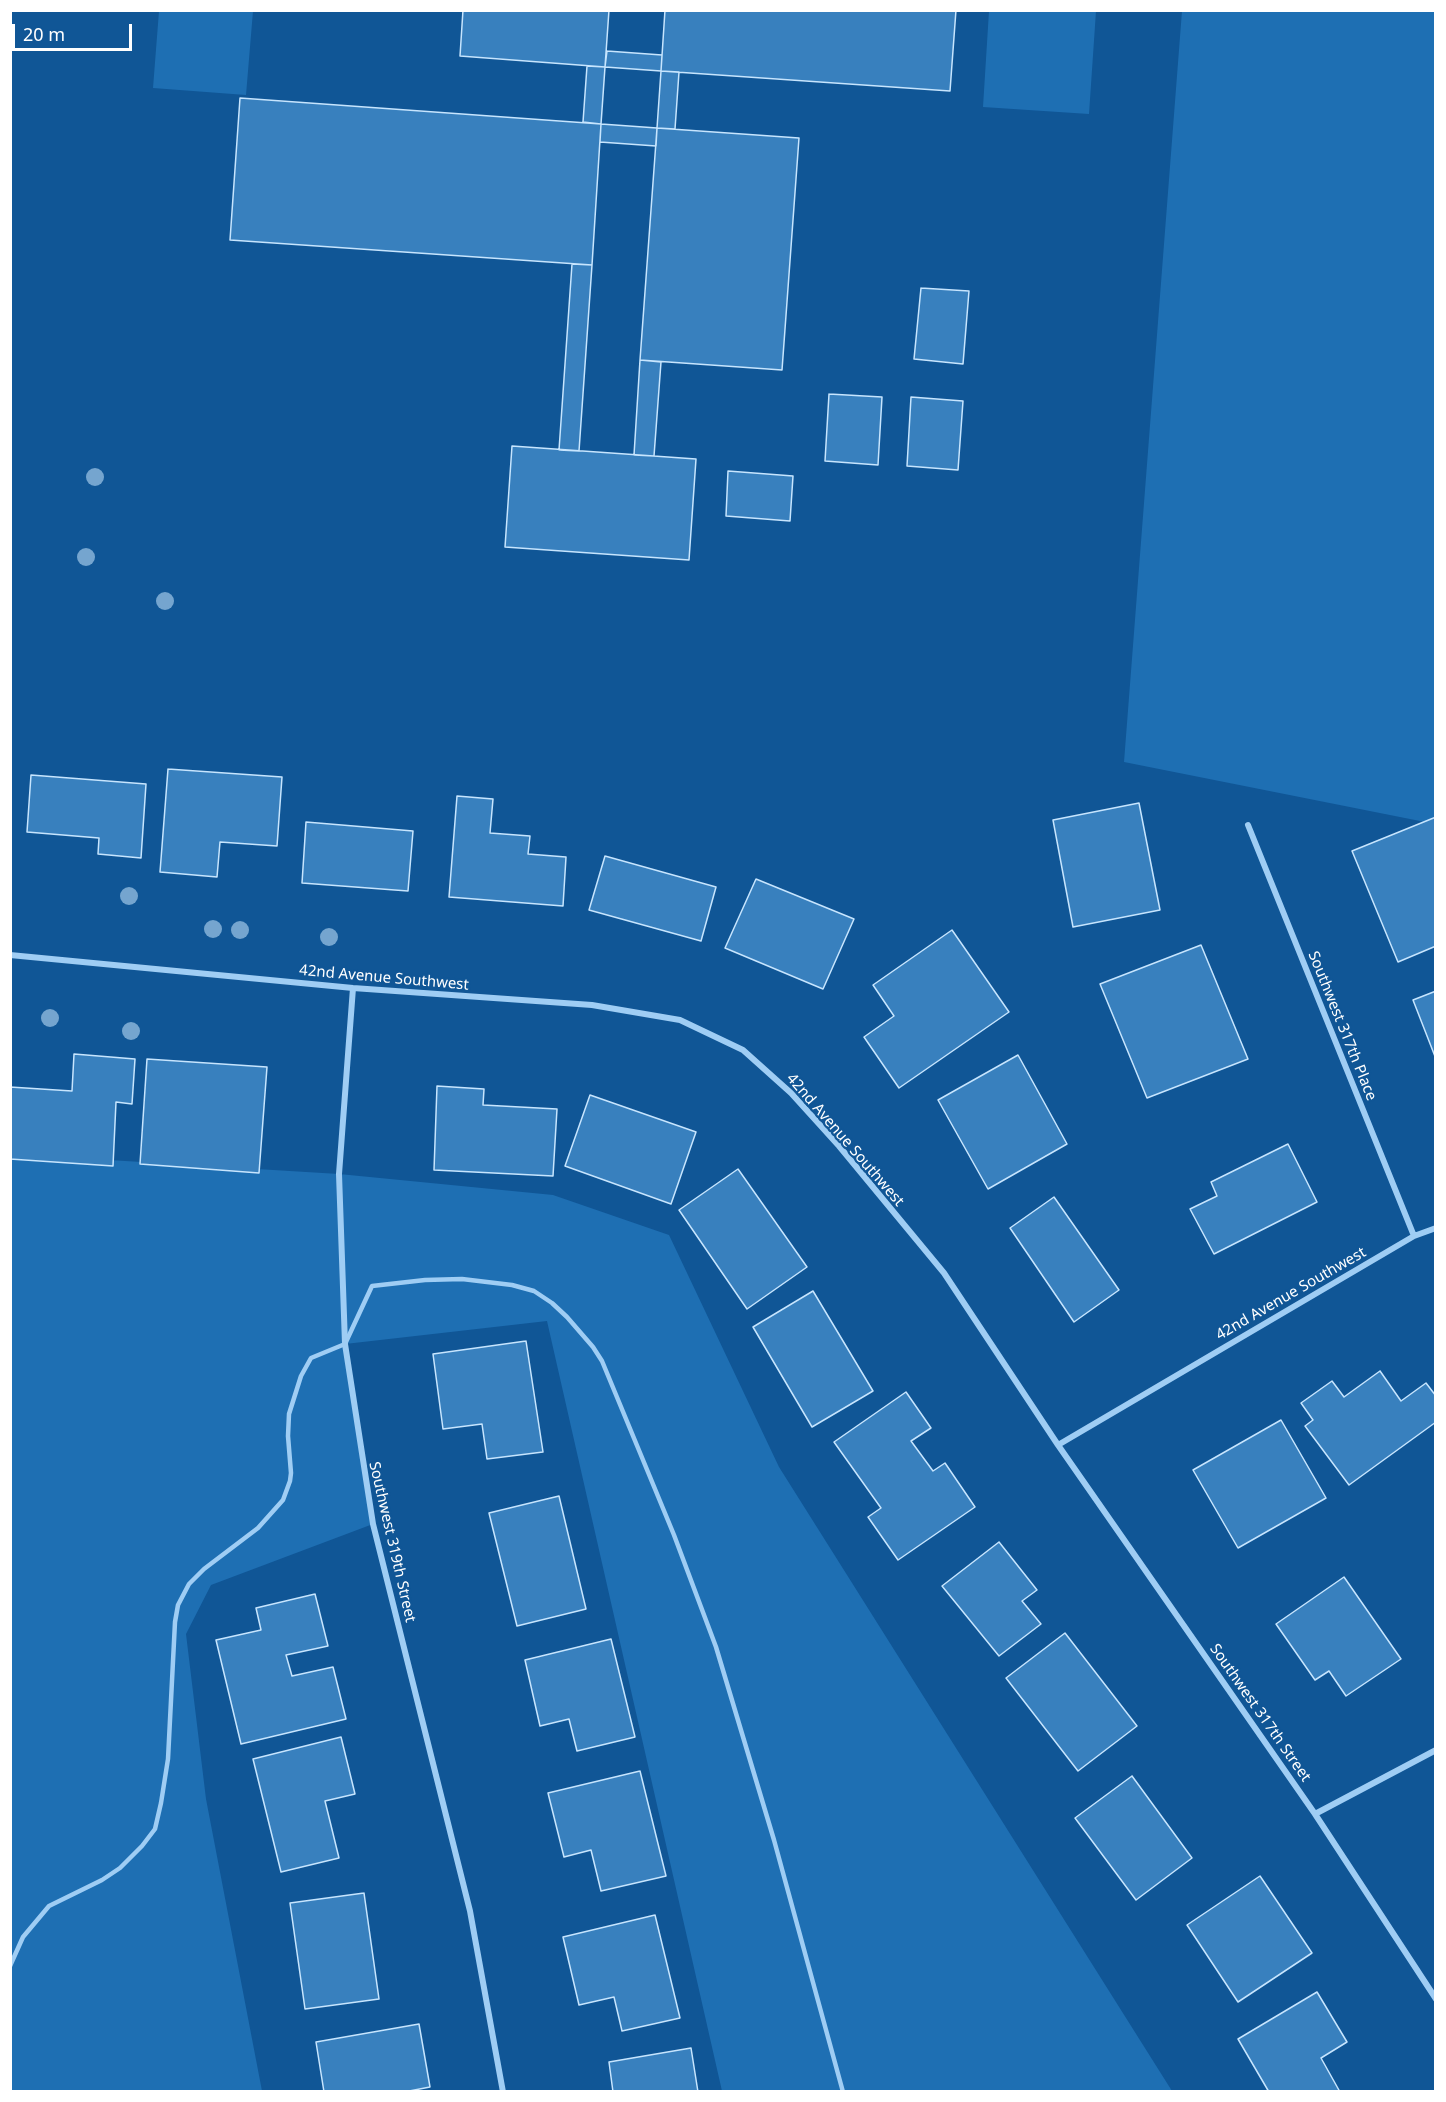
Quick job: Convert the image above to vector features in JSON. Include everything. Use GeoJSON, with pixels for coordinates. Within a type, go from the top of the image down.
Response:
{"type":"FeatureCollection","features":[{"type":"Feature","properties":{"kind":"street","name":"Southwest 317th Place"},"geometry":{"type":"LineString","coordinates":[[1248,825],[1414,1236]]}},
{"type":"Feature","properties":{"kind":"street","name":"42nd Avenue Southwest"},"geometry":{"type":"LineString","coordinates":[[10,955],[353,988],[592,1005],[680,1020],[743,1050],[791,1093],[839,1146],[944,1274],[1058,1445],[1414,1236],[1436,1228]]}},
{"type":"Feature","properties":{"kind":"street","name":"Southwest 319th Street"},"geometry":{"type":"LineString","coordinates":[[353,988],[339,1174],[345,1344],[373,1524],[470,1911],[503,2091]]}},
{"type":"Feature","properties":{"kind":"street","name":"Southwest 317th Street"},"geometry":{"type":"LineString","coordinates":[[1058,1445],[1315,1814],[1436,1999]]}},
{"type":"Feature","properties":{"kind":"street"},"geometry":{"type":"LineString","coordinates":[[1315,1814],[1436,1750]]}},
{"type":"Feature","properties":{"kind":"lane"},"geometry":{"type":"LineString","coordinates":[[10,1966],[23,1937],[50,1906],[102,1880],[120,1868],[155,1829],[168,1759],[175,1622],[178,1605],[189,1584],[204,1569],[258,1528],[283,1500],[291,1481],[289,1414],[301,1376],[311,1358],[345,1344],[372,1286],[425,1280],[462,1279],[512,1285],[534,1291],[552,1303],[592,1347],[602,1362],[652,1481],[716,1647],[774,1840],[843,2091]]}},
{"type":"Feature","properties":{"kind":"shaded area"},"geometry":{"type":"Polygon","coordinates":[[[159,11],[253,11],[246,95],[153,88],[159,11]]]}},
{"type":"Feature","properties":{"kind":"shaded area"},"geometry":{"type":"Polygon","coordinates":[[[989,11],[1096,11],[1089,114],[983,107],[989,11]]]}},
{"type":"Feature","properties":{"kind":"shaded area"},"geometry":{"type":"Polygon","coordinates":[[[1182,11],[1435,11],[1435,824],[1124,762],[1182,11]]]}},
{"type":"Feature","properties":{"kind":"shaded area"},"geometry":{"type":"Polygon","coordinates":[[[10,1154],[339,1174],[553,1195],[669,1235],[779,1467],[1172,2091],[722,2091],[547,1321],[345,1344],[373,1524],[211,1585],[186,1634],[206,1799],[262,2091],[11,2091],[10,1154]]]}},
{"type":"Feature","properties":{"kind":"building"},"geometry":{"type":"Polygon","coordinates":[[[463,10],[609,10],[605,67],[460,56],[463,10]]]}},
{"type":"Feature","properties":{"kind":"building"},"geometry":{"type":"Polygon","coordinates":[[[665,10],[956,10],[950,91],[661,71],[665,10]]]}},
{"type":"Feature","properties":{"kind":"building"},"geometry":{"type":"Polygon","coordinates":[[[607,51],[662,55],[661,71],[605,67],[607,51]]]}},
{"type":"Feature","properties":{"kind":"building"},"geometry":{"type":"Polygon","coordinates":[[[587,66],[605,67],[601,124],[583,122],[587,66]]]}},
{"type":"Feature","properties":{"kind":"building"},"geometry":{"type":"Polygon","coordinates":[[[661,71],[679,72],[675,129],[657,128],[661,71]]]}},
{"type":"Feature","properties":{"kind":"building"},"geometry":{"type":"Polygon","coordinates":[[[240,98],[601,124],[592,265],[230,240],[240,98]]]}},
{"type":"Feature","properties":{"kind":"building"},"geometry":{"type":"Polygon","coordinates":[[[601,124],[657,128],[656,146],[600,142],[601,124]]]}},
{"type":"Feature","properties":{"kind":"building"},"geometry":{"type":"Polygon","coordinates":[[[657,128],[799,138],[782,370],[640,360],[657,128]]]}},
{"type":"Feature","properties":{"kind":"building"},"geometry":{"type":"Polygon","coordinates":[[[572,264],[592,265],[579,451],[559,450],[572,264]]]}},
{"type":"Feature","properties":{"kind":"building"},"geometry":{"type":"Polygon","coordinates":[[[921,288],[969,291],[963,364],[914,359],[921,288]]]}},
{"type":"Feature","properties":{"kind":"building"},"geometry":{"type":"Polygon","coordinates":[[[640,360],[661,362],[654,456],[634,455],[640,360]]]}},
{"type":"Feature","properties":{"kind":"building"},"geometry":{"type":"Polygon","coordinates":[[[829,394],[882,397],[878,465],[825,461],[829,394]]]}},
{"type":"Feature","properties":{"kind":"building"},"geometry":{"type":"Polygon","coordinates":[[[911,397],[963,401],[958,470],[907,466],[911,397]]]}},
{"type":"Feature","properties":{"kind":"building"},"geometry":{"type":"Polygon","coordinates":[[[512,446],[696,459],[689,560],[505,547],[512,446]]]}},
{"type":"Feature","properties":{"kind":"building"},"geometry":{"type":"Polygon","coordinates":[[[728,471],[793,476],[790,521],[726,516],[728,471]]]}},
{"type":"Feature","properties":{"kind":"building"},"geometry":{"type":"Polygon","coordinates":[[[168,769],[282,777],[277,846],[220,842],[217,877],[160,872],[168,769]]]}},
{"type":"Feature","properties":{"kind":"building"},"geometry":{"type":"Polygon","coordinates":[[[31,775],[146,784],[141,858],[98,854],[99,838],[27,832],[31,775]]]}},
{"type":"Feature","properties":{"kind":"building"},"geometry":{"type":"Polygon","coordinates":[[[457,796],[493,799],[490,833],[530,836],[528,854],[566,857],[563,906],[449,897],[457,796]]]}},
{"type":"Feature","properties":{"kind":"building"},"geometry":{"type":"Polygon","coordinates":[[[1139,803],[1160,910],[1073,927],[1053,820],[1139,803]]]}},
{"type":"Feature","properties":{"kind":"building"},"geometry":{"type":"Polygon","coordinates":[[[1436,817],[1436,946],[1398,962],[1352,851],[1436,817]]]}},
{"type":"Feature","properties":{"kind":"building"},"geometry":{"type":"Polygon","coordinates":[[[306,822],[413,831],[408,891],[302,883],[306,822]]]}},
{"type":"Feature","properties":{"kind":"building"},"geometry":{"type":"Polygon","coordinates":[[[605,856],[716,887],[701,941],[589,910],[605,856]]]}},
{"type":"Feature","properties":{"kind":"building"},"geometry":{"type":"Polygon","coordinates":[[[756,879],[854,919],[823,989],[725,948],[756,879]]]}},
{"type":"Feature","properties":{"kind":"building"},"geometry":{"type":"Polygon","coordinates":[[[952,930],[1009,1012],[899,1088],[864,1037],[894,1016],[873,985],[952,930]]]}},
{"type":"Feature","properties":{"kind":"building"},"geometry":{"type":"Polygon","coordinates":[[[1201,945],[1248,1059],[1147,1098],[1100,984],[1201,945]]]}},
{"type":"Feature","properties":{"kind":"building"},"geometry":{"type":"Polygon","coordinates":[[[1436,991],[1436,1059],[1413,1000],[1436,991]]]}},
{"type":"Feature","properties":{"kind":"building"},"geometry":{"type":"Polygon","coordinates":[[[74,1054],[135,1059],[132,1104],[116,1102],[113,1166],[10,1159],[10,1087],[72,1091],[74,1054]]]}},
{"type":"Feature","properties":{"kind":"building"},"geometry":{"type":"Polygon","coordinates":[[[1018,1055],[1067,1144],[988,1189],[938,1100],[1018,1055]]]}},
{"type":"Feature","properties":{"kind":"building"},"geometry":{"type":"Polygon","coordinates":[[[147,1059],[267,1067],[259,1173],[140,1164],[147,1059]]]}},
{"type":"Feature","properties":{"kind":"building"},"geometry":{"type":"Polygon","coordinates":[[[437,1086],[484,1089],[483,1105],[557,1109],[553,1176],[434,1170],[437,1086]]]}},
{"type":"Feature","properties":{"kind":"building"},"geometry":{"type":"Polygon","coordinates":[[[590,1095],[696,1132],[671,1204],[565,1166],[590,1095]]]}},
{"type":"Feature","properties":{"kind":"building"},"geometry":{"type":"Polygon","coordinates":[[[1288,1144],[1317,1202],[1214,1254],[1190,1209],[1217,1196],[1211,1182],[1288,1144]]]}},
{"type":"Feature","properties":{"kind":"building"},"geometry":{"type":"Polygon","coordinates":[[[738,1169],[807,1267],[747,1309],[679,1210],[738,1169]]]}},
{"type":"Feature","properties":{"kind":"building"},"geometry":{"type":"Polygon","coordinates":[[[1054,1197],[1119,1290],[1074,1322],[1010,1228],[1054,1197]]]}},
{"type":"Feature","properties":{"kind":"building"},"geometry":{"type":"Polygon","coordinates":[[[813,1291],[873,1391],[812,1427],[753,1327],[813,1291]]]}},
{"type":"Feature","properties":{"kind":"building"},"geometry":{"type":"Polygon","coordinates":[[[526,1341],[543,1452],[487,1459],[482,1424],[443,1429],[433,1354],[526,1341]]]}},
{"type":"Feature","properties":{"kind":"building"},"geometry":{"type":"Polygon","coordinates":[[[1380,1371],[1401,1401],[1426,1383],[1436,1396],[1436,1422],[1349,1485],[1305,1426],[1313,1420],[1301,1403],[1332,1381],[1344,1397],[1380,1371]]]}},
{"type":"Feature","properties":{"kind":"building"},"geometry":{"type":"Polygon","coordinates":[[[906,1392],[931,1428],[911,1441],[933,1471],[945,1463],[975,1507],[898,1560],[868,1517],[881,1508],[834,1442],[906,1392]]]}},
{"type":"Feature","properties":{"kind":"building"},"geometry":{"type":"Polygon","coordinates":[[[1281,1420],[1326,1498],[1238,1548],[1193,1470],[1281,1420]]]}},
{"type":"Feature","properties":{"kind":"building"},"geometry":{"type":"Polygon","coordinates":[[[559,1496],[586,1609],[517,1626],[489,1513],[559,1496]]]}},
{"type":"Feature","properties":{"kind":"building"},"geometry":{"type":"Polygon","coordinates":[[[999,1542],[1037,1590],[1022,1601],[1041,1624],[999,1656],[942,1586],[999,1542]]]}},
{"type":"Feature","properties":{"kind":"building"},"geometry":{"type":"Polygon","coordinates":[[[1344,1577],[1401,1659],[1346,1696],[1329,1671],[1315,1680],[1276,1624],[1344,1577]]]}},
{"type":"Feature","properties":{"kind":"building"},"geometry":{"type":"Polygon","coordinates":[[[315,1594],[328,1646],[286,1655],[292,1676],[333,1667],[346,1719],[241,1744],[216,1640],[261,1630],[256,1608],[315,1594]]]}},
{"type":"Feature","properties":{"kind":"building"},"geometry":{"type":"Polygon","coordinates":[[[1065,1633],[1137,1726],[1078,1771],[1006,1678],[1065,1633]]]}},
{"type":"Feature","properties":{"kind":"building"},"geometry":{"type":"Polygon","coordinates":[[[611,1639],[635,1737],[577,1751],[569,1719],[540,1726],[525,1660],[611,1639]]]}},
{"type":"Feature","properties":{"kind":"building"},"geometry":{"type":"Polygon","coordinates":[[[341,1737],[355,1794],[325,1801],[339,1858],[281,1872],[253,1759],[341,1737]]]}},
{"type":"Feature","properties":{"kind":"building"},"geometry":{"type":"Polygon","coordinates":[[[640,1771],[666,1876],[601,1891],[591,1850],[564,1857],[548,1793],[640,1771]]]}},
{"type":"Feature","properties":{"kind":"building"},"geometry":{"type":"Polygon","coordinates":[[[1132,1776],[1192,1858],[1136,1900],[1075,1818],[1132,1776]]]}},
{"type":"Feature","properties":{"kind":"building"},"geometry":{"type":"Polygon","coordinates":[[[1260,1876],[1312,1953],[1238,2002],[1187,1925],[1260,1876]]]}},
{"type":"Feature","properties":{"kind":"building"},"geometry":{"type":"Polygon","coordinates":[[[364,1893],[379,1999],[305,2009],[290,1903],[364,1893]]]}},
{"type":"Feature","properties":{"kind":"building"},"geometry":{"type":"Polygon","coordinates":[[[655,1915],[680,2018],[622,2031],[614,1997],[579,2005],[563,1937],[655,1915]]]}},
{"type":"Feature","properties":{"kind":"building"},"geometry":{"type":"Polygon","coordinates":[[[1317,1992],[1347,2042],[1321,2058],[1340,2092],[1269,2092],[1238,2039],[1317,1992]]]}},
{"type":"Feature","properties":{"kind":"building"},"geometry":{"type":"Polygon","coordinates":[[[419,2024],[430,2087],[404,2092],[324,2092],[316,2042],[419,2024]]]}},
{"type":"Feature","properties":{"kind":"building"},"geometry":{"type":"Polygon","coordinates":[[[691,2048],[698,2092],[613,2092],[609,2062],[691,2048]]]}}]}
